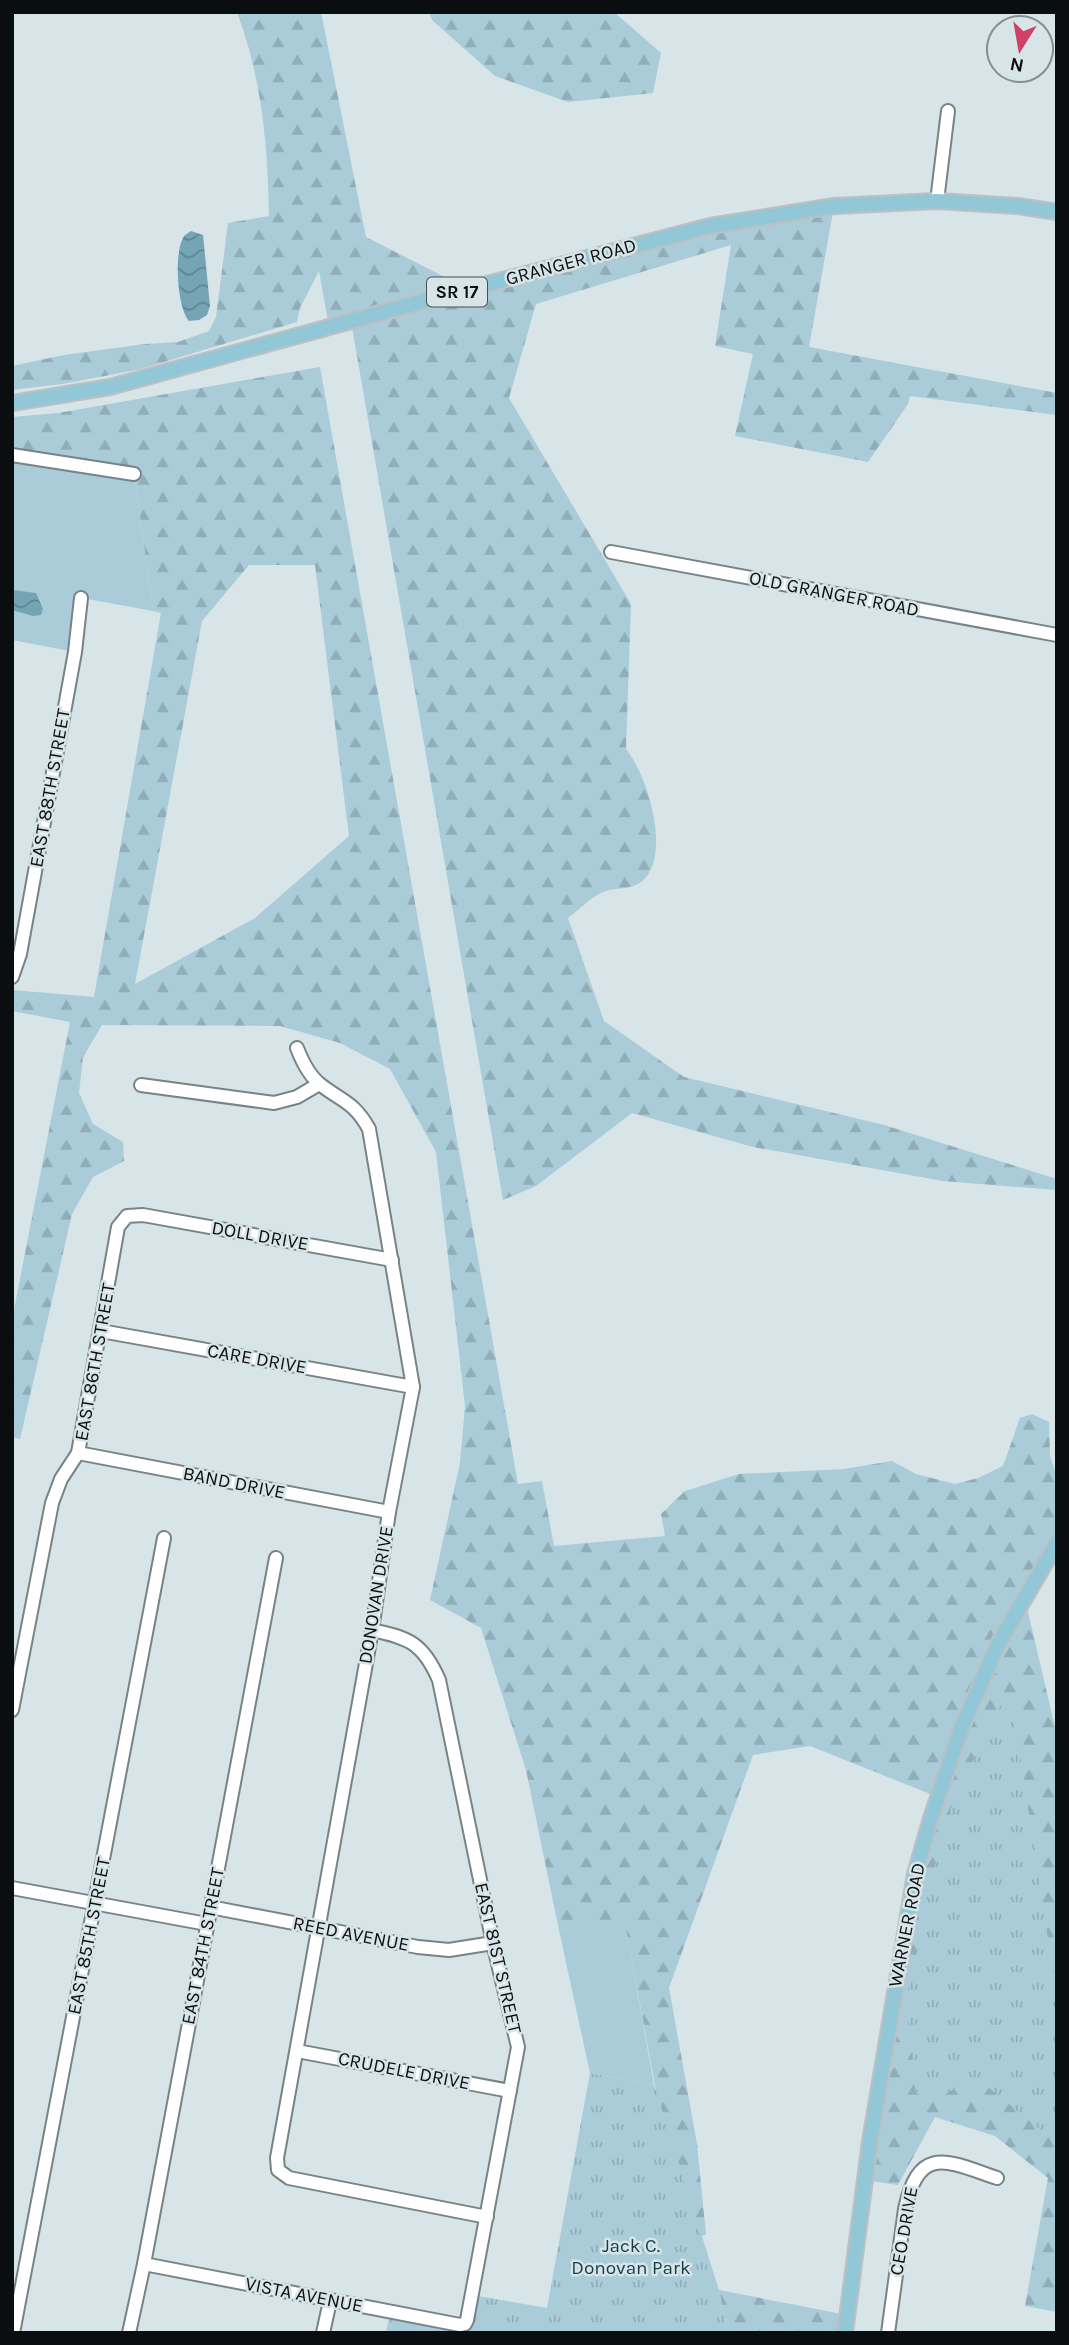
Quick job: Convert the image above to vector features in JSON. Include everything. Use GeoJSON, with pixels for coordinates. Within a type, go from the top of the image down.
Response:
{"type":"FeatureCollection","features":[{"type":"Feature","properties":{"kind":"main road","name":"GRANGER ROAD"},"geometry":{"type":"LineString","coordinates":[[12,403],[110,387],[710,226],[834,206],[937,201],[1018,206],[1057,212]]}},
{"type":"Feature","properties":{"kind":"main road","name":"WARNER ROAD"},"geometry":{"type":"LineString","coordinates":[[845,2333],[870,2141],[915,1874],[961,1729],[998,1646],[1057,1543]]}},
{"type":"Feature","properties":{"kind":"street"},"geometry":{"type":"LineString","coordinates":[[937,201],[948,111]]}},
{"type":"Feature","properties":{"kind":"street"},"geometry":{"type":"LineString","coordinates":[[12,454],[134,474]]}},
{"type":"Feature","properties":{"kind":"street","name":"OLD GRANGER ROAD"},"geometry":{"type":"LineString","coordinates":[[611,552],[1057,635]]}},
{"type":"Feature","properties":{"kind":"street","name":"EAST 88TH STREET"},"geometry":{"type":"LineString","coordinates":[[12,978],[20,954],[75,652],[81,598]]}},
{"type":"Feature","properties":{"kind":"street","name":"DONOVAN DRIVE"},"geometry":{"type":"LineString","coordinates":[[298,1048],[303,1063],[319,1084],[340,1096],[360,1113],[369,1129],[413,1387],[277,2158],[278,2171],[289,2178],[487,2217]]}},
{"type":"Feature","properties":{"kind":"street"},"geometry":{"type":"LineString","coordinates":[[141,1086],[274,1102],[297,1097],[319,1084]]}},
{"type":"Feature","properties":{"kind":"street","name":"DOLL DRIVE"},"geometry":{"type":"LineString","coordinates":[[127,1216],[143,1215],[393,1260]]}},
{"type":"Feature","properties":{"kind":"street","name":"EAST 86TH STREET"},"geometry":{"type":"LineString","coordinates":[[12,1710],[52,1503],[61,1479],[78,1453],[118,1227],[127,1216]]}},
{"type":"Feature","properties":{"kind":"street","name":"CARE DRIVE"},"geometry":{"type":"LineString","coordinates":[[101,1331],[413,1387]]}},
{"type":"Feature","properties":{"kind":"street","name":"BAND DRIVE"},"geometry":{"type":"LineString","coordinates":[[78,1453],[389,1512]]}},
{"type":"Feature","properties":{"kind":"street","name":"EAST 85TH STREET"},"geometry":{"type":"LineString","coordinates":[[13,2333],[164,1538]]}},
{"type":"Feature","properties":{"kind":"street","name":"EAST 84TH STREET"},"geometry":{"type":"LineString","coordinates":[[130,2333],[276,1558]]}},
{"type":"Feature","properties":{"kind":"street","name":"EAST 81ST STREET"},"geometry":{"type":"LineString","coordinates":[[372,1630],[401,1636],[419,1647],[430,1661],[439,1680],[493,1942],[518,2047],[465,2324]]}},
{"type":"Feature","properties":{"kind":"street"},"geometry":{"type":"LineString","coordinates":[[12,1888],[206,1924]]}},
{"type":"Feature","properties":{"kind":"street","name":"REED AVENUE"},"geometry":{"type":"LineString","coordinates":[[210,1907],[418,1947],[449,1950],[493,1942]]}},
{"type":"Feature","properties":{"kind":"street","name":"CRUDELE DRIVE"},"geometry":{"type":"LineString","coordinates":[[297,2051],[510,2091]]}},
{"type":"Feature","properties":{"kind":"street","name":"CEO DRIVE"},"geometry":{"type":"LineString","coordinates":[[888,2333],[905,2209],[916,2174],[931,2164],[944,2163],[997,2178]]}},
{"type":"Feature","properties":{"kind":"street","name":"VISTA AVENUE"},"geometry":{"type":"LineString","coordinates":[[145,2264],[330,2301],[465,2324]]}},
{"type":"Feature","properties":{"kind":"street"},"geometry":{"type":"LineString","coordinates":[[323,2333],[330,2301]]}},
{"type":"Feature","properties":{"kind":"green space"},"geometry":{"type":"Polygon","coordinates":[[[237,12],[321,12],[366,237],[468,289],[710,226],[834,206],[809,347],[1057,393],[1057,415],[910,396],[908,404],[868,462],[735,436],[753,354],[715,346],[731,245],[536,304],[509,398],[631,604],[626,749],[641,776],[653,811],[656,847],[653,863],[642,881],[632,887],[603,892],[568,918],[604,1021],[684,1077],[884,1125],[1057,1179],[1057,1190],[943,1181],[753,1147],[632,1113],[536,1186],[503,1200],[351,321],[329,327],[319,271],[300,308],[297,322],[141,369],[63,384],[12,390],[12,366],[64,355],[178,342],[209,331],[216,317],[228,223],[269,216],[267,164],[258,87],[237,12]]]}},
{"type":"Feature","properties":{"kind":"green space"},"geometry":{"type":"Polygon","coordinates":[[[429,12],[614,12],[661,53],[653,93],[568,102],[495,76],[432,20],[429,12]]]}},
{"type":"Feature","properties":{"kind":"green space"},"geometry":{"type":"Polygon","coordinates":[[[320,367],[518,1484],[542,1481],[554,1546],[665,1536],[661,1514],[685,1491],[739,1474],[844,1469],[892,1461],[916,1474],[955,1484],[978,1478],[1003,1466],[1020,1418],[1032,1414],[1049,1422],[1050,1456],[1057,1477],[1057,1543],[1025,1599],[1057,1736],[1057,2312],[1025,2306],[1048,2178],[995,2136],[935,2117],[898,2185],[865,2180],[893,1999],[938,1797],[810,1746],[753,1755],[669,1988],[697,2144],[706,2235],[676,2238],[673,2183],[624,1918],[559,1930],[526,1770],[481,1628],[430,1600],[460,1463],[465,1406],[436,1152],[390,1069],[340,1043],[280,1026],[102,1025],[83,1057],[79,1093],[93,1124],[123,1142],[124,1161],[93,1177],[72,1214],[20,1439],[12,1437],[12,1320],[70,1022],[12,1011],[12,990],[94,997],[161,613],[153,611],[134,474],[12,456],[12,417],[58,413],[320,367]],[[249,565],[202,621],[135,984],[255,918],[349,836],[315,565],[249,565]]]}},
{"type":"Feature","properties":{"kind":"green space"},"geometry":{"type":"Polygon","coordinates":[[[12,455],[134,474],[153,611],[82,598],[75,652],[12,640],[12,455]]]}},
{"type":"Feature","properties":{"kind":"green space"},"geometry":{"type":"Polygon","coordinates":[[[1007,1693],[1011,1694],[1057,1999],[1057,2143],[974,2076],[933,2102],[930,2096],[916,2094],[906,2006],[925,1901],[954,1798],[1007,1693]]]}},
{"type":"Feature","properties":{"kind":"green space"},"geometry":{"type":"Polygon","coordinates":[[[624,1917],[654,2085],[590,2073],[559,1930],[624,1917]]]}},
{"type":"Feature","properties":{"kind":"green space","name":"Jack C. Donovan Park"},"geometry":{"type":"Polygon","coordinates":[[[590,2073],[654,2085],[719,2290],[727,2333],[386,2333],[390,2312],[460,2324],[472,2295],[547,2308],[590,2073]]]}},
{"type":"Feature","properties":{"kind":"green space"},"geometry":{"type":"Polygon","coordinates":[[[719,2290],[847,2315],[845,2333],[727,2333],[719,2290]]]}},
{"type":"Feature","properties":{"kind":"water"},"geometry":{"type":"Polygon","coordinates":[[[191,231],[203,235],[210,306],[207,315],[199,320],[189,321],[179,293],[178,256],[184,237],[191,231]]]}},
{"type":"Feature","properties":{"kind":"water"},"geometry":{"type":"Polygon","coordinates":[[[12,590],[36,593],[43,609],[41,615],[33,616],[12,610],[12,590]]]}}]}
